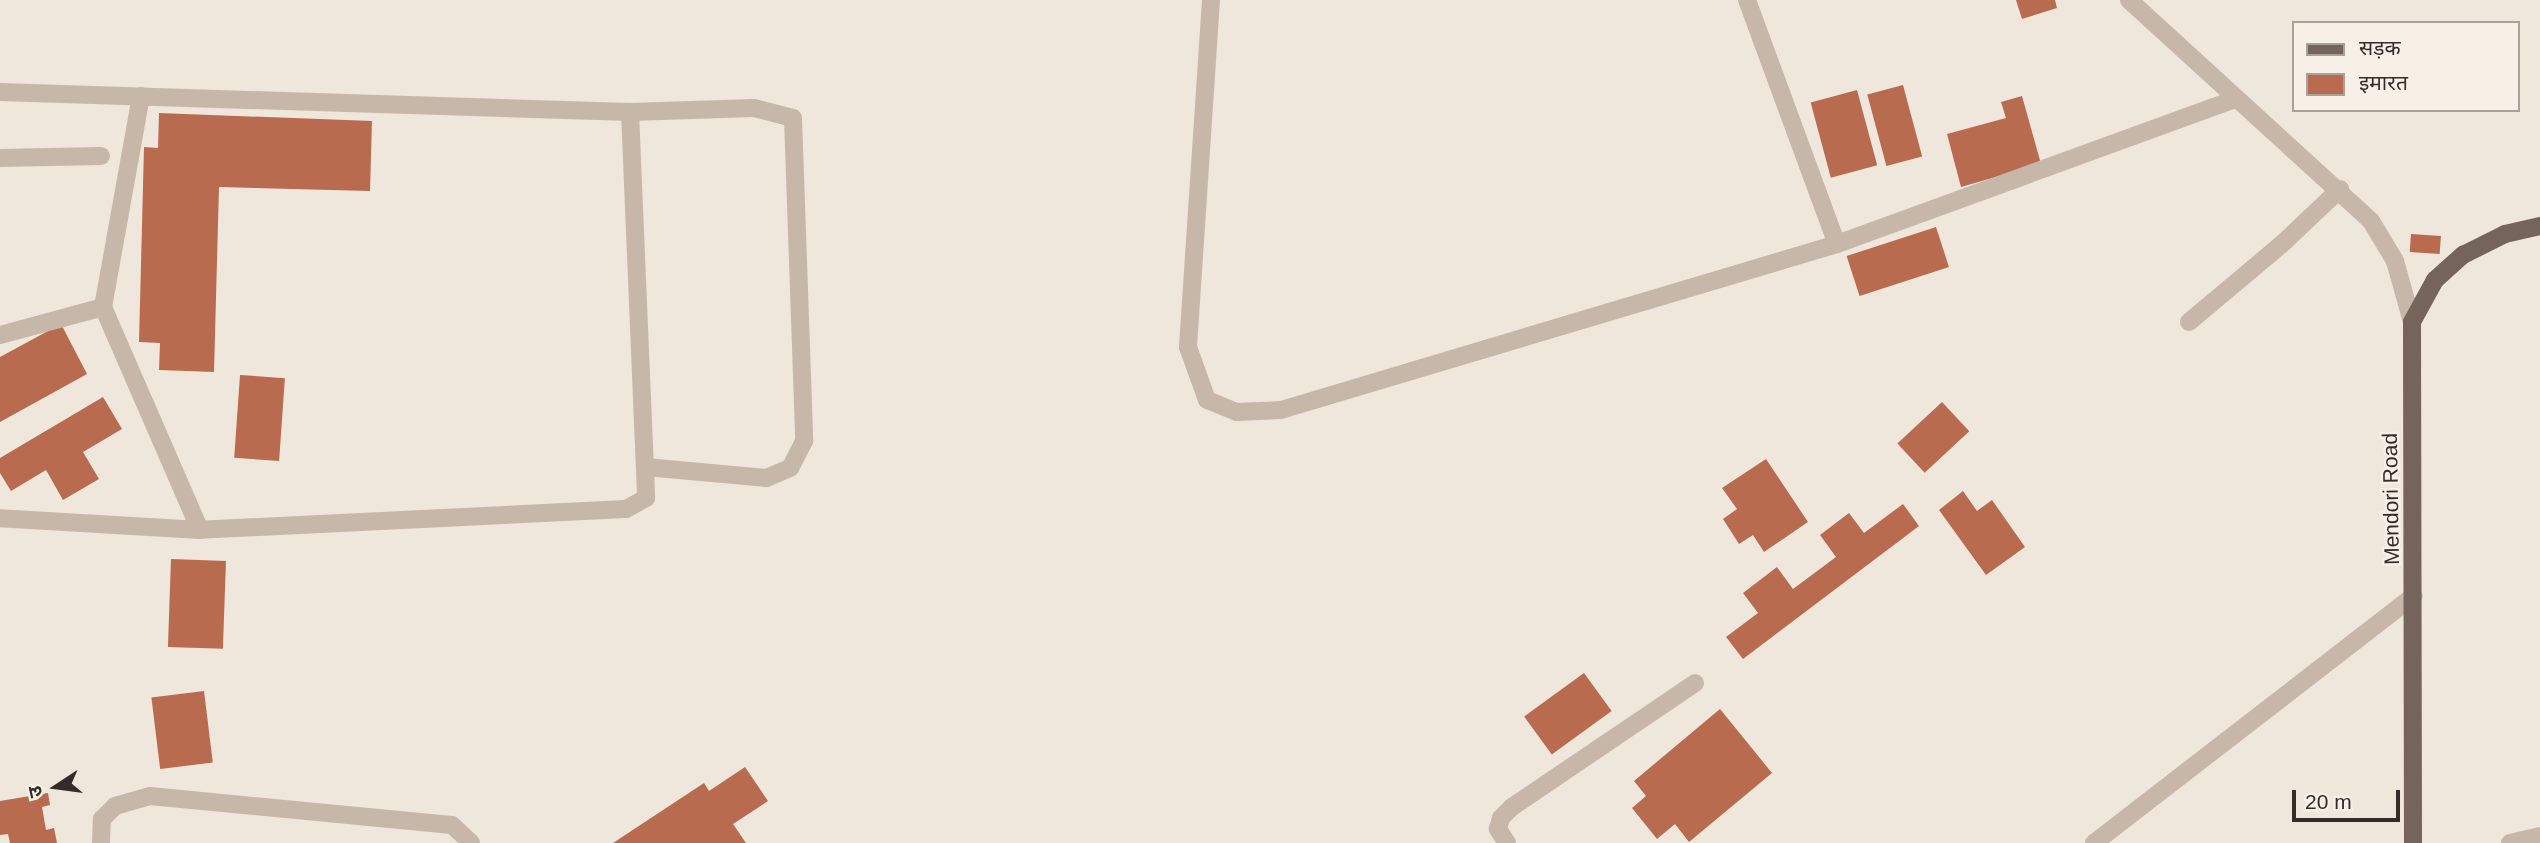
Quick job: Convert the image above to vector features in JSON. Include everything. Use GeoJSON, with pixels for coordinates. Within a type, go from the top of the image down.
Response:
{"type":"FeatureCollection","features":[{"type":"Feature","properties":{"kind":"main road","name":"Mendori Road"},"geometry":{"type":"LineString","coordinates":[[2413,843],[2412,323],[2435,280],[2463,256],[2505,234],[2540,226]]}},
{"type":"Feature","properties":{"kind":"street"},"geometry":{"type":"LineString","coordinates":[[1211,0],[1188,347],[1207,400],[1237,412],[1281,410],[1837,244],[2236,99]]}},
{"type":"Feature","properties":{"kind":"street"},"geometry":{"type":"LineString","coordinates":[[1747,0],[1837,244]]}},
{"type":"Feature","properties":{"kind":"street"},"geometry":{"type":"LineString","coordinates":[[2129,0],[2236,99],[2340,189],[2371,221],[2395,261],[2412,323]]}},
{"type":"Feature","properties":{"kind":"street"},"geometry":{"type":"LineString","coordinates":[[0,92],[630,112],[754,108],[793,118],[804,441],[790,468],[766,478],[645,467]]}},
{"type":"Feature","properties":{"kind":"street"},"geometry":{"type":"LineString","coordinates":[[141,96],[103,307],[200,530]]}},
{"type":"Feature","properties":{"kind":"street"},"geometry":{"type":"LineString","coordinates":[[0,519],[200,530],[626,509],[646,498],[630,112]]}},
{"type":"Feature","properties":{"kind":"street"},"geometry":{"type":"LineString","coordinates":[[0,158],[101,156]]}},
{"type":"Feature","properties":{"kind":"street"},"geometry":{"type":"LineString","coordinates":[[2189,322],[2283,244],[2340,189]]}},
{"type":"Feature","properties":{"kind":"street"},"geometry":{"type":"LineString","coordinates":[[0,335],[103,307]]}},
{"type":"Feature","properties":{"kind":"street"},"geometry":{"type":"LineString","coordinates":[[2094,843],[2414,596]]}},
{"type":"Feature","properties":{"kind":"street"},"geometry":{"type":"LineString","coordinates":[[1507,843],[1498,829],[1500,818],[1512,807],[1695,683]]}},
{"type":"Feature","properties":{"kind":"street"},"geometry":{"type":"LineString","coordinates":[[101,843],[102,819],[115,806],[150,796],[452,825],[471,843]]}},
{"type":"Feature","properties":{"kind":"street"},"geometry":{"type":"LineString","coordinates":[[2510,843],[2540,836]]}},
{"type":"Feature","properties":{"kind":"building"},"geometry":{"type":"Polygon","coordinates":[[[2016,0],[2055,0],[2057,8],[2022,19],[2016,0]]]}},
{"type":"Feature","properties":{"kind":"building"},"geometry":{"type":"Polygon","coordinates":[[[1903,85],[1922,156],[1886,166],[1867,95],[1903,85]]]}},
{"type":"Feature","properties":{"kind":"building"},"geometry":{"type":"Polygon","coordinates":[[[1857,90],[1877,165],[1831,178],[1811,102],[1857,90]]]}},
{"type":"Feature","properties":{"kind":"building"},"geometry":{"type":"Polygon","coordinates":[[[2022,96],[2041,164],[1961,187],[1947,134],[2006,118],[2001,102],[2022,96]]]}},
{"type":"Feature","properties":{"kind":"building"},"geometry":{"type":"Polygon","coordinates":[[[159,113],[372,121],[370,191],[219,187],[214,372],[159,370],[160,343],[139,342],[144,147],[158,148],[159,113]]]}},
{"type":"Feature","properties":{"kind":"building"},"geometry":{"type":"Polygon","coordinates":[[[1936,227],[1949,267],[1860,296],[1847,256],[1936,227]]]}},
{"type":"Feature","properties":{"kind":"building"},"geometry":{"type":"Polygon","coordinates":[[[2411,234],[2441,236],[2440,254],[2410,252],[2411,234]]]}},
{"type":"Feature","properties":{"kind":"building"},"geometry":{"type":"Polygon","coordinates":[[[61,324],[87,374],[0,422],[0,357],[61,324]]]}},
{"type":"Feature","properties":{"kind":"building"},"geometry":{"type":"Polygon","coordinates":[[[240,375],[285,378],[279,461],[234,458],[240,375]]]}},
{"type":"Feature","properties":{"kind":"building"},"geometry":{"type":"Polygon","coordinates":[[[103,397],[122,429],[83,452],[99,479],[63,500],[46,470],[11,491],[0,473],[0,458],[103,397]]]}},
{"type":"Feature","properties":{"kind":"building"},"geometry":{"type":"Polygon","coordinates":[[[1942,402],[1969,431],[1925,473],[1897,444],[1942,402]]]}},
{"type":"Feature","properties":{"kind":"building"},"geometry":{"type":"Polygon","coordinates":[[[1766,459],[1808,522],[1764,552],[1753,535],[1739,544],[1723,519],[1737,509],[1722,488],[1766,459]]]}},
{"type":"Feature","properties":{"kind":"building"},"geometry":{"type":"Polygon","coordinates":[[[1963,491],[1977,511],[1992,500],[2025,547],[1986,575],[1939,510],[1963,491]]]}},
{"type":"Feature","properties":{"kind":"building"},"geometry":{"type":"Polygon","coordinates":[[[1903,504],[1919,526],[1743,659],[1726,637],[1758,613],[1743,593],[1777,567],[1793,589],[1836,557],[1820,535],[1849,513],[1864,533],[1903,504]]]}},
{"type":"Feature","properties":{"kind":"building"},"geometry":{"type":"Polygon","coordinates":[[[171,559],[226,561],[223,649],[168,647],[171,559]]]}},
{"type":"Feature","properties":{"kind":"building"},"geometry":{"type":"Polygon","coordinates":[[[1584,673],[1612,711],[1552,755],[1524,716],[1584,673]]]}},
{"type":"Feature","properties":{"kind":"building"},"geometry":{"type":"Polygon","coordinates":[[[204,691],[213,762],[160,769],[151,697],[204,691]]]}},
{"type":"Feature","properties":{"kind":"building"},"geometry":{"type":"Polygon","coordinates":[[[1720,709],[1772,773],[1689,842],[1675,824],[1657,839],[1632,808],[1646,796],[1634,781],[1720,709]]]}},
{"type":"Feature","properties":{"kind":"building"},"geometry":{"type":"Polygon","coordinates":[[[745,767],[768,801],[733,824],[746,843],[613,843],[704,783],[709,791],[745,767]]]}},
{"type":"Feature","properties":{"kind":"building"},"geometry":{"type":"Polygon","coordinates":[[[48,793],[50,805],[42,807],[46,830],[54,828],[57,843],[10,843],[8,834],[0,835],[0,801],[48,793]]]}}]}
